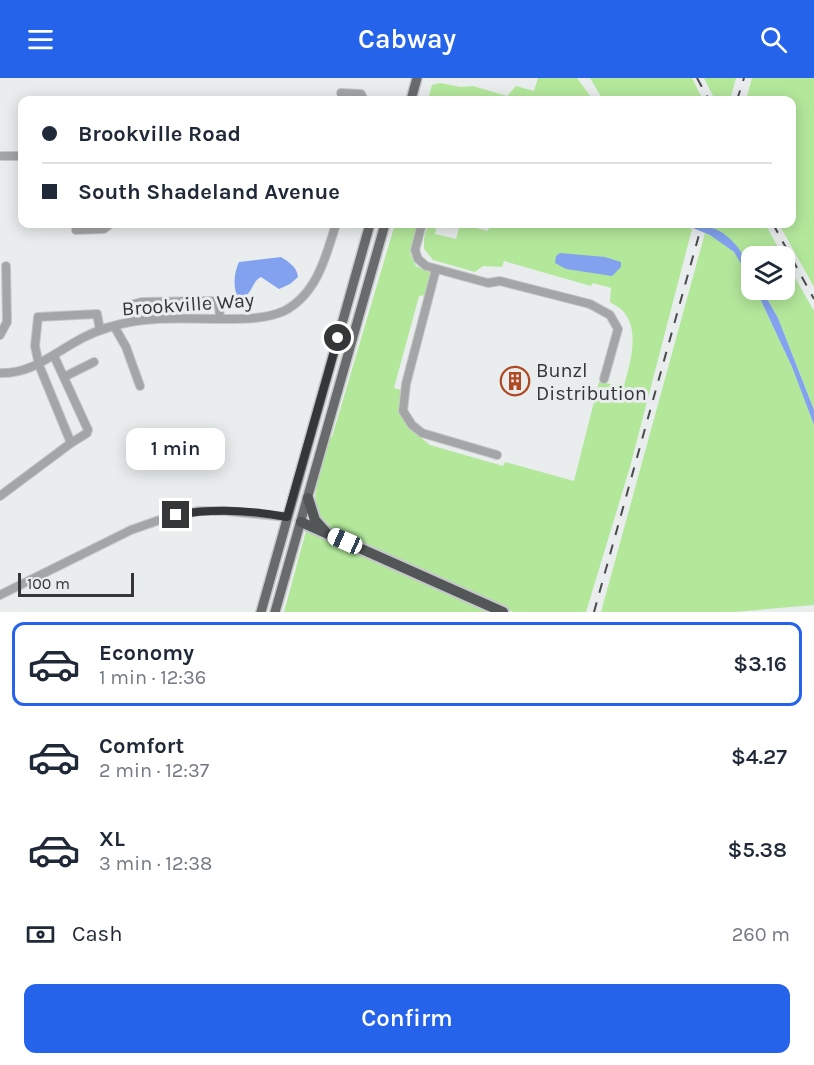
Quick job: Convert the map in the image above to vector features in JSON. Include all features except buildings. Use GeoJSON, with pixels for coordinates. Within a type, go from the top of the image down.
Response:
{"type":"FeatureCollection","features":[{"type":"Feature","properties":{"kind":"highway"},"geometry":{"type":"LineString","coordinates":[[308,498],[315,520],[330,535]]}},
{"type":"Feature","properties":{"kind":"highway"},"geometry":{"type":"LineString","coordinates":[[301,522],[503,612]]}},
{"type":"Feature","properties":{"kind":"main road"},"geometry":{"type":"LineString","coordinates":[[412,96],[417,78]]}},
{"type":"Feature","properties":{"kind":"main road"},"geometry":{"type":"LineString","coordinates":[[261,612],[369,228]]}},
{"type":"Feature","properties":{"kind":"main road"},"geometry":{"type":"LineString","coordinates":[[275,612],[384,228]]}},
{"type":"Feature","properties":{"kind":"main road"},"geometry":{"type":"LineString","coordinates":[[287,517],[301,522]]}},
{"type":"Feature","properties":{"kind":"street"},"geometry":{"type":"LineString","coordinates":[[341,93],[361,94],[362,96]]}},
{"type":"Feature","properties":{"kind":"street"},"geometry":{"type":"LineString","coordinates":[[2,156],[18,156]]}},
{"type":"Feature","properties":{"kind":"street"},"geometry":{"type":"LineString","coordinates":[[76,230],[105,228]]}},
{"type":"Feature","properties":{"kind":"street","name":"Brookville Way"},"geometry":{"type":"LineString","coordinates":[[0,373],[39,365],[78,340],[100,330],[132,321],[266,316],[284,310],[297,302],[322,270],[335,228]]}},
{"type":"Feature","properties":{"kind":"street"},"geometry":{"type":"LineString","coordinates":[[421,228],[415,250],[418,259],[426,266],[488,282],[500,281],[590,303],[610,315],[618,329],[604,379]]}},
{"type":"Feature","properties":{"kind":"street"},"geometry":{"type":"LineString","coordinates":[[0,335],[7,322],[6,266]]}},
{"type":"Feature","properties":{"kind":"street"},"geometry":{"type":"LineString","coordinates":[[436,270],[406,384],[403,411],[412,425],[422,433],[497,455]]}},
{"type":"Feature","properties":{"kind":"street"},"geometry":{"type":"LineString","coordinates":[[132,321],[134,304],[142,302],[212,301],[219,306],[220,319]]}},
{"type":"Feature","properties":{"kind":"street"},"geometry":{"type":"LineString","coordinates":[[71,442],[39,365],[35,346],[38,317],[97,314],[100,330]]}},
{"type":"Feature","properties":{"kind":"street"},"geometry":{"type":"LineString","coordinates":[[114,326],[126,346],[140,386]]}},
{"type":"Feature","properties":{"kind":"street"},"geometry":{"type":"LineString","coordinates":[[0,496],[71,442],[87,433],[88,430],[54,356]]}},
{"type":"Feature","properties":{"kind":"street"},"geometry":{"type":"LineString","coordinates":[[64,377],[94,362]]}},
{"type":"Feature","properties":{"kind":"street"},"geometry":{"type":"LineString","coordinates":[[0,595],[131,530],[165,518],[208,511],[253,512],[287,517]]}},
{"type":"Feature","properties":{"kind":"green space"},"geometry":{"type":"Polygon","coordinates":[[[538,78],[577,78],[590,96],[507,96],[516,86],[534,91],[538,78]]]}},
{"type":"Feature","properties":{"kind":"green space"},"geometry":{"type":"Polygon","coordinates":[[[590,78],[692,78],[701,96],[601,96],[590,78]]]}},
{"type":"Feature","properties":{"kind":"green space"},"geometry":{"type":"Polygon","coordinates":[[[704,78],[736,78],[731,96],[713,96],[704,78]]]}},
{"type":"Feature","properties":{"kind":"green space"},"geometry":{"type":"Polygon","coordinates":[[[752,78],[814,78],[814,287],[795,253],[795,246],[791,246],[781,228],[796,228],[796,96],[747,96],[752,78]]]}},
{"type":"Feature","properties":{"kind":"green space"},"geometry":{"type":"Polygon","coordinates":[[[440,83],[461,87],[473,86],[507,96],[429,96],[432,85],[440,83]]]}},
{"type":"Feature","properties":{"kind":"green space"},"geometry":{"type":"Polygon","coordinates":[[[394,228],[417,228],[410,253],[416,266],[431,273],[426,295],[419,296],[394,388],[401,390],[401,415],[415,433],[430,445],[503,466],[505,462],[574,481],[599,382],[624,386],[631,357],[633,337],[631,327],[622,310],[610,302],[611,288],[593,283],[591,286],[504,261],[502,267],[483,266],[475,272],[433,260],[424,249],[427,228],[436,228],[435,234],[456,239],[459,228],[488,231],[489,228],[692,229],[630,467],[586,612],[513,612],[333,530],[320,516],[316,499],[321,466],[329,438],[332,437],[394,228]]]}},
{"type":"Feature","properties":{"kind":"green space"},"geometry":{"type":"Polygon","coordinates":[[[707,228],[767,228],[777,246],[741,246],[741,252],[707,228]]]}},
{"type":"Feature","properties":{"kind":"green space"},"geometry":{"type":"Polygon","coordinates":[[[705,233],[729,248],[741,262],[741,300],[761,300],[792,367],[814,425],[814,605],[735,612],[601,612],[705,233]]]}},
{"type":"Feature","properties":{"kind":"green space"},"geometry":{"type":"Polygon","coordinates":[[[795,278],[814,311],[814,410],[778,318],[768,300],[795,300],[795,278]]]}},
{"type":"Feature","properties":{"kind":"green space"},"geometry":{"type":"Polygon","coordinates":[[[306,531],[318,534],[498,612],[284,612],[306,531]]]}},
{"type":"Feature","properties":{"kind":"water"},"geometry":{"type":"Polygon","coordinates":[[[693,228],[712,228],[728,237],[741,252],[741,264],[734,252],[710,235],[693,228]]]}},
{"type":"Feature","properties":{"kind":"water"},"geometry":{"type":"Polygon","coordinates":[[[560,253],[605,257],[621,262],[621,267],[612,276],[566,269],[555,263],[556,256],[560,253]]]}},
{"type":"Feature","properties":{"kind":"water"},"geometry":{"type":"Polygon","coordinates":[[[281,257],[290,263],[298,277],[279,289],[261,277],[245,296],[237,297],[235,279],[239,262],[281,257]]]}},
{"type":"Feature","properties":{"kind":"water"},"geometry":{"type":"Polygon","coordinates":[[[761,300],[768,300],[778,318],[814,410],[814,425],[792,367],[761,300]]]}},
{"type":"Feature","properties":{"kind":"railway"},"geometry":{"type":"LineString","coordinates":[[697,78],[707,96]]}},
{"type":"Feature","properties":{"kind":"railway"},"geometry":{"type":"LineString","coordinates":[[738,96],[744,78]]}},
{"type":"Feature","properties":{"kind":"railway"},"geometry":{"type":"LineString","coordinates":[[594,612],[701,228]]}},
{"type":"Feature","properties":{"kind":"railway"},"geometry":{"type":"LineString","coordinates":[[775,228],[814,299]]}},
{"type":"Feature","properties":{"kind":"place","name":"Bunzl Distribution"},"geometry":{"type":"Point","coordinates":[515,381]}},
{"type":"Feature","properties":{"kind":"route"},"geometry":{"type":"LineString","coordinates":[[176,515],[199,511],[226,511],[287,517],[338,338]]}}]}
